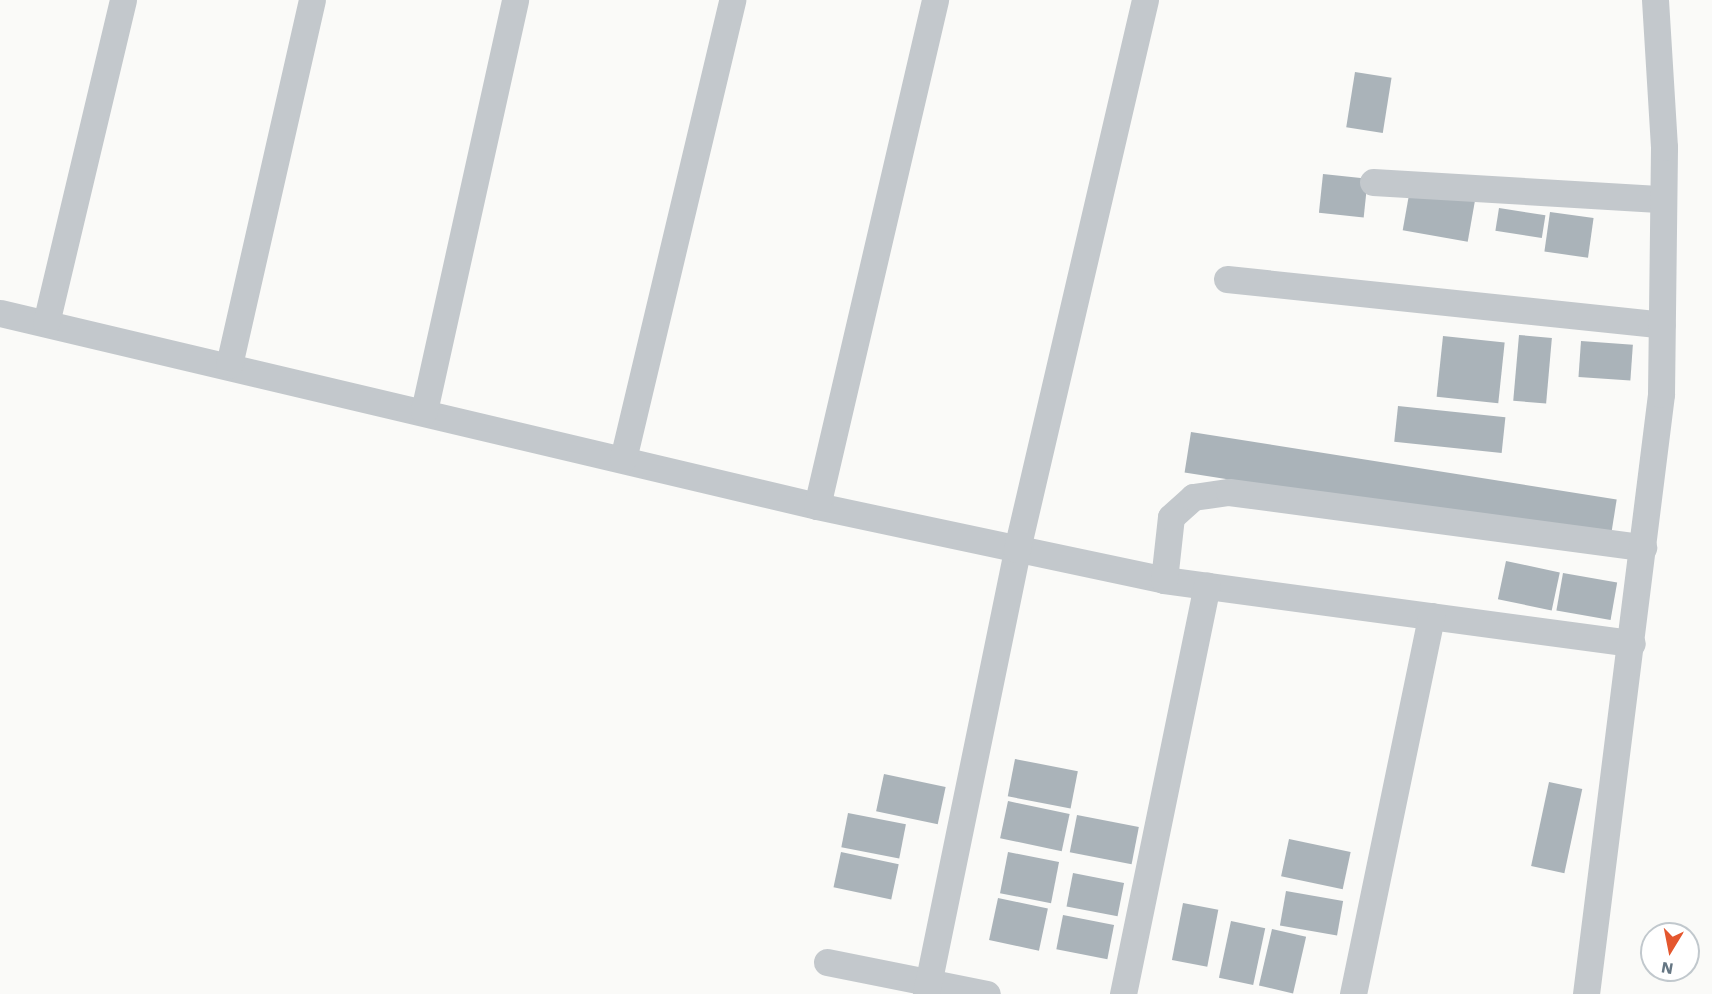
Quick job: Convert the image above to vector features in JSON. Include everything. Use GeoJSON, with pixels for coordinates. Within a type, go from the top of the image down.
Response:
{"type":"FeatureCollection","features":[{"type":"Feature","properties":{"kind":"street"},"geometry":{"type":"LineString","coordinates":[[46,323],[123,0]]}},
{"type":"Feature","properties":{"kind":"street"},"geometry":{"type":"LineString","coordinates":[[229,364],[312,0]]}},
{"type":"Feature","properties":{"kind":"street"},"geometry":{"type":"LineString","coordinates":[[424,411],[515,0]]}},
{"type":"Feature","properties":{"kind":"street"},"geometry":{"type":"LineString","coordinates":[[623,459],[732,0]]}},
{"type":"Feature","properties":{"kind":"street"},"geometry":{"type":"LineString","coordinates":[[817,506],[935,0]]}},
{"type":"Feature","properties":{"kind":"street"},"geometry":{"type":"LineString","coordinates":[[927,988],[1017,549],[1145,0]]}},
{"type":"Feature","properties":{"kind":"street"},"geometry":{"type":"LineString","coordinates":[[1586,994],[1632,643],[1661,394],[1663,199],[1655,0]]}},
{"type":"Feature","properties":{"kind":"street"},"geometry":{"type":"LineString","coordinates":[[1373,182],[1663,199]]}},
{"type":"Feature","properties":{"kind":"street"},"geometry":{"type":"LineString","coordinates":[[1227,279],[1662,325]]}},
{"type":"Feature","properties":{"kind":"street"},"geometry":{"type":"LineString","coordinates":[[0,313],[229,364],[817,506],[1164,580],[1632,643]]}},
{"type":"Feature","properties":{"kind":"street"},"geometry":{"type":"LineString","coordinates":[[1164,580],[1171,517],[1193,497],[1229,492],[1643,547]]}},
{"type":"Feature","properties":{"kind":"street"},"geometry":{"type":"LineString","coordinates":[[1123,994],[1207,586]]}},
{"type":"Feature","properties":{"kind":"street"},"geometry":{"type":"LineString","coordinates":[[1353,994],[1431,616]]}},
{"type":"Feature","properties":{"kind":"street"},"geometry":{"type":"LineString","coordinates":[[827,962],[927,988],[987,994]]}},
{"type":"Feature","properties":{"kind":"building"},"geometry":{"type":"Polygon","coordinates":[[[1355,72],[1392,78],[1383,133],[1346,127],[1355,72]]]}},
{"type":"Feature","properties":{"kind":"building"},"geometry":{"type":"Polygon","coordinates":[[[1323,174],[1368,179],[1364,217],[1319,213],[1323,174]]]}},
{"type":"Feature","properties":{"kind":"building"},"geometry":{"type":"Polygon","coordinates":[[[1410,189],[1475,200],[1468,242],[1403,230],[1410,189]]]}},
{"type":"Feature","properties":{"kind":"building"},"geometry":{"type":"Polygon","coordinates":[[[1499,208],[1545,215],[1542,238],[1495,231],[1499,208]]]}},
{"type":"Feature","properties":{"kind":"building"},"geometry":{"type":"Polygon","coordinates":[[[1550,212],[1594,218],[1588,258],[1544,252],[1550,212]]]}},
{"type":"Feature","properties":{"kind":"building"},"geometry":{"type":"Polygon","coordinates":[[[1519,335],[1552,338],[1546,404],[1513,401],[1519,335]]]}},
{"type":"Feature","properties":{"kind":"building"},"geometry":{"type":"Polygon","coordinates":[[[1443,336],[1505,342],[1498,403],[1437,397],[1443,336]]]}},
{"type":"Feature","properties":{"kind":"building"},"geometry":{"type":"Polygon","coordinates":[[[1581,341],[1633,345],[1630,381],[1578,377],[1581,341]]]}},
{"type":"Feature","properties":{"kind":"building"},"geometry":{"type":"Polygon","coordinates":[[[1398,406],[1505,417],[1502,453],[1394,442],[1398,406]]]}},
{"type":"Feature","properties":{"kind":"building"},"geometry":{"type":"Polygon","coordinates":[[[1191,432],[1617,499],[1610,540],[1185,472],[1191,432]]]}},
{"type":"Feature","properties":{"kind":"building"},"geometry":{"type":"Polygon","coordinates":[[[1506,561],[1560,572],[1552,611],[1498,599],[1506,561]]]}},
{"type":"Feature","properties":{"kind":"building"},"geometry":{"type":"Polygon","coordinates":[[[1563,573],[1617,583],[1611,620],[1556,610],[1563,573]]]}},
{"type":"Feature","properties":{"kind":"building"},"geometry":{"type":"Polygon","coordinates":[[[1015,759],[1078,771],[1071,809],[1008,796],[1015,759]]]}},
{"type":"Feature","properties":{"kind":"building"},"geometry":{"type":"Polygon","coordinates":[[[884,774],[946,787],[938,824],[876,811],[884,774]]]}},
{"type":"Feature","properties":{"kind":"building"},"geometry":{"type":"Polygon","coordinates":[[[1549,782],[1582,789],[1564,873],[1531,866],[1549,782]]]}},
{"type":"Feature","properties":{"kind":"building"},"geometry":{"type":"Polygon","coordinates":[[[1008,801],[1070,814],[1062,851],[1000,838],[1008,801]]]}},
{"type":"Feature","properties":{"kind":"building"},"geometry":{"type":"Polygon","coordinates":[[[848,813],[906,824],[899,859],[841,847],[848,813]]]}},
{"type":"Feature","properties":{"kind":"building"},"geometry":{"type":"Polygon","coordinates":[[[1077,815],[1139,827],[1132,864],[1070,852],[1077,815]]]}},
{"type":"Feature","properties":{"kind":"building"},"geometry":{"type":"Polygon","coordinates":[[[1289,839],[1351,852],[1343,889],[1281,876],[1289,839]]]}},
{"type":"Feature","properties":{"kind":"building"},"geometry":{"type":"Polygon","coordinates":[[[841,852],[899,864],[891,899],[834,887],[841,852]]]}},
{"type":"Feature","properties":{"kind":"building"},"geometry":{"type":"Polygon","coordinates":[[[1008,852],[1059,862],[1051,903],[1000,893],[1008,852]]]}},
{"type":"Feature","properties":{"kind":"building"},"geometry":{"type":"Polygon","coordinates":[[[1073,873],[1124,883],[1118,916],[1067,906],[1073,873]]]}},
{"type":"Feature","properties":{"kind":"building"},"geometry":{"type":"Polygon","coordinates":[[[1286,891],[1343,901],[1337,936],[1280,925],[1286,891]]]}},
{"type":"Feature","properties":{"kind":"building"},"geometry":{"type":"Polygon","coordinates":[[[998,898],[1048,909],[1039,951],[989,940],[998,898]]]}},
{"type":"Feature","properties":{"kind":"building"},"geometry":{"type":"Polygon","coordinates":[[[1183,903],[1218,910],[1207,967],[1172,960],[1183,903]]]}},
{"type":"Feature","properties":{"kind":"building"},"geometry":{"type":"Polygon","coordinates":[[[1063,915],[1114,925],[1107,959],[1056,949],[1063,915]]]}},
{"type":"Feature","properties":{"kind":"building"},"geometry":{"type":"Polygon","coordinates":[[[1231,921],[1265,928],[1253,985],[1219,978],[1231,921]]]}},
{"type":"Feature","properties":{"kind":"building"},"geometry":{"type":"Polygon","coordinates":[[[1272,929],[1306,937],[1293,993],[1259,986],[1272,929]]]}}]}
